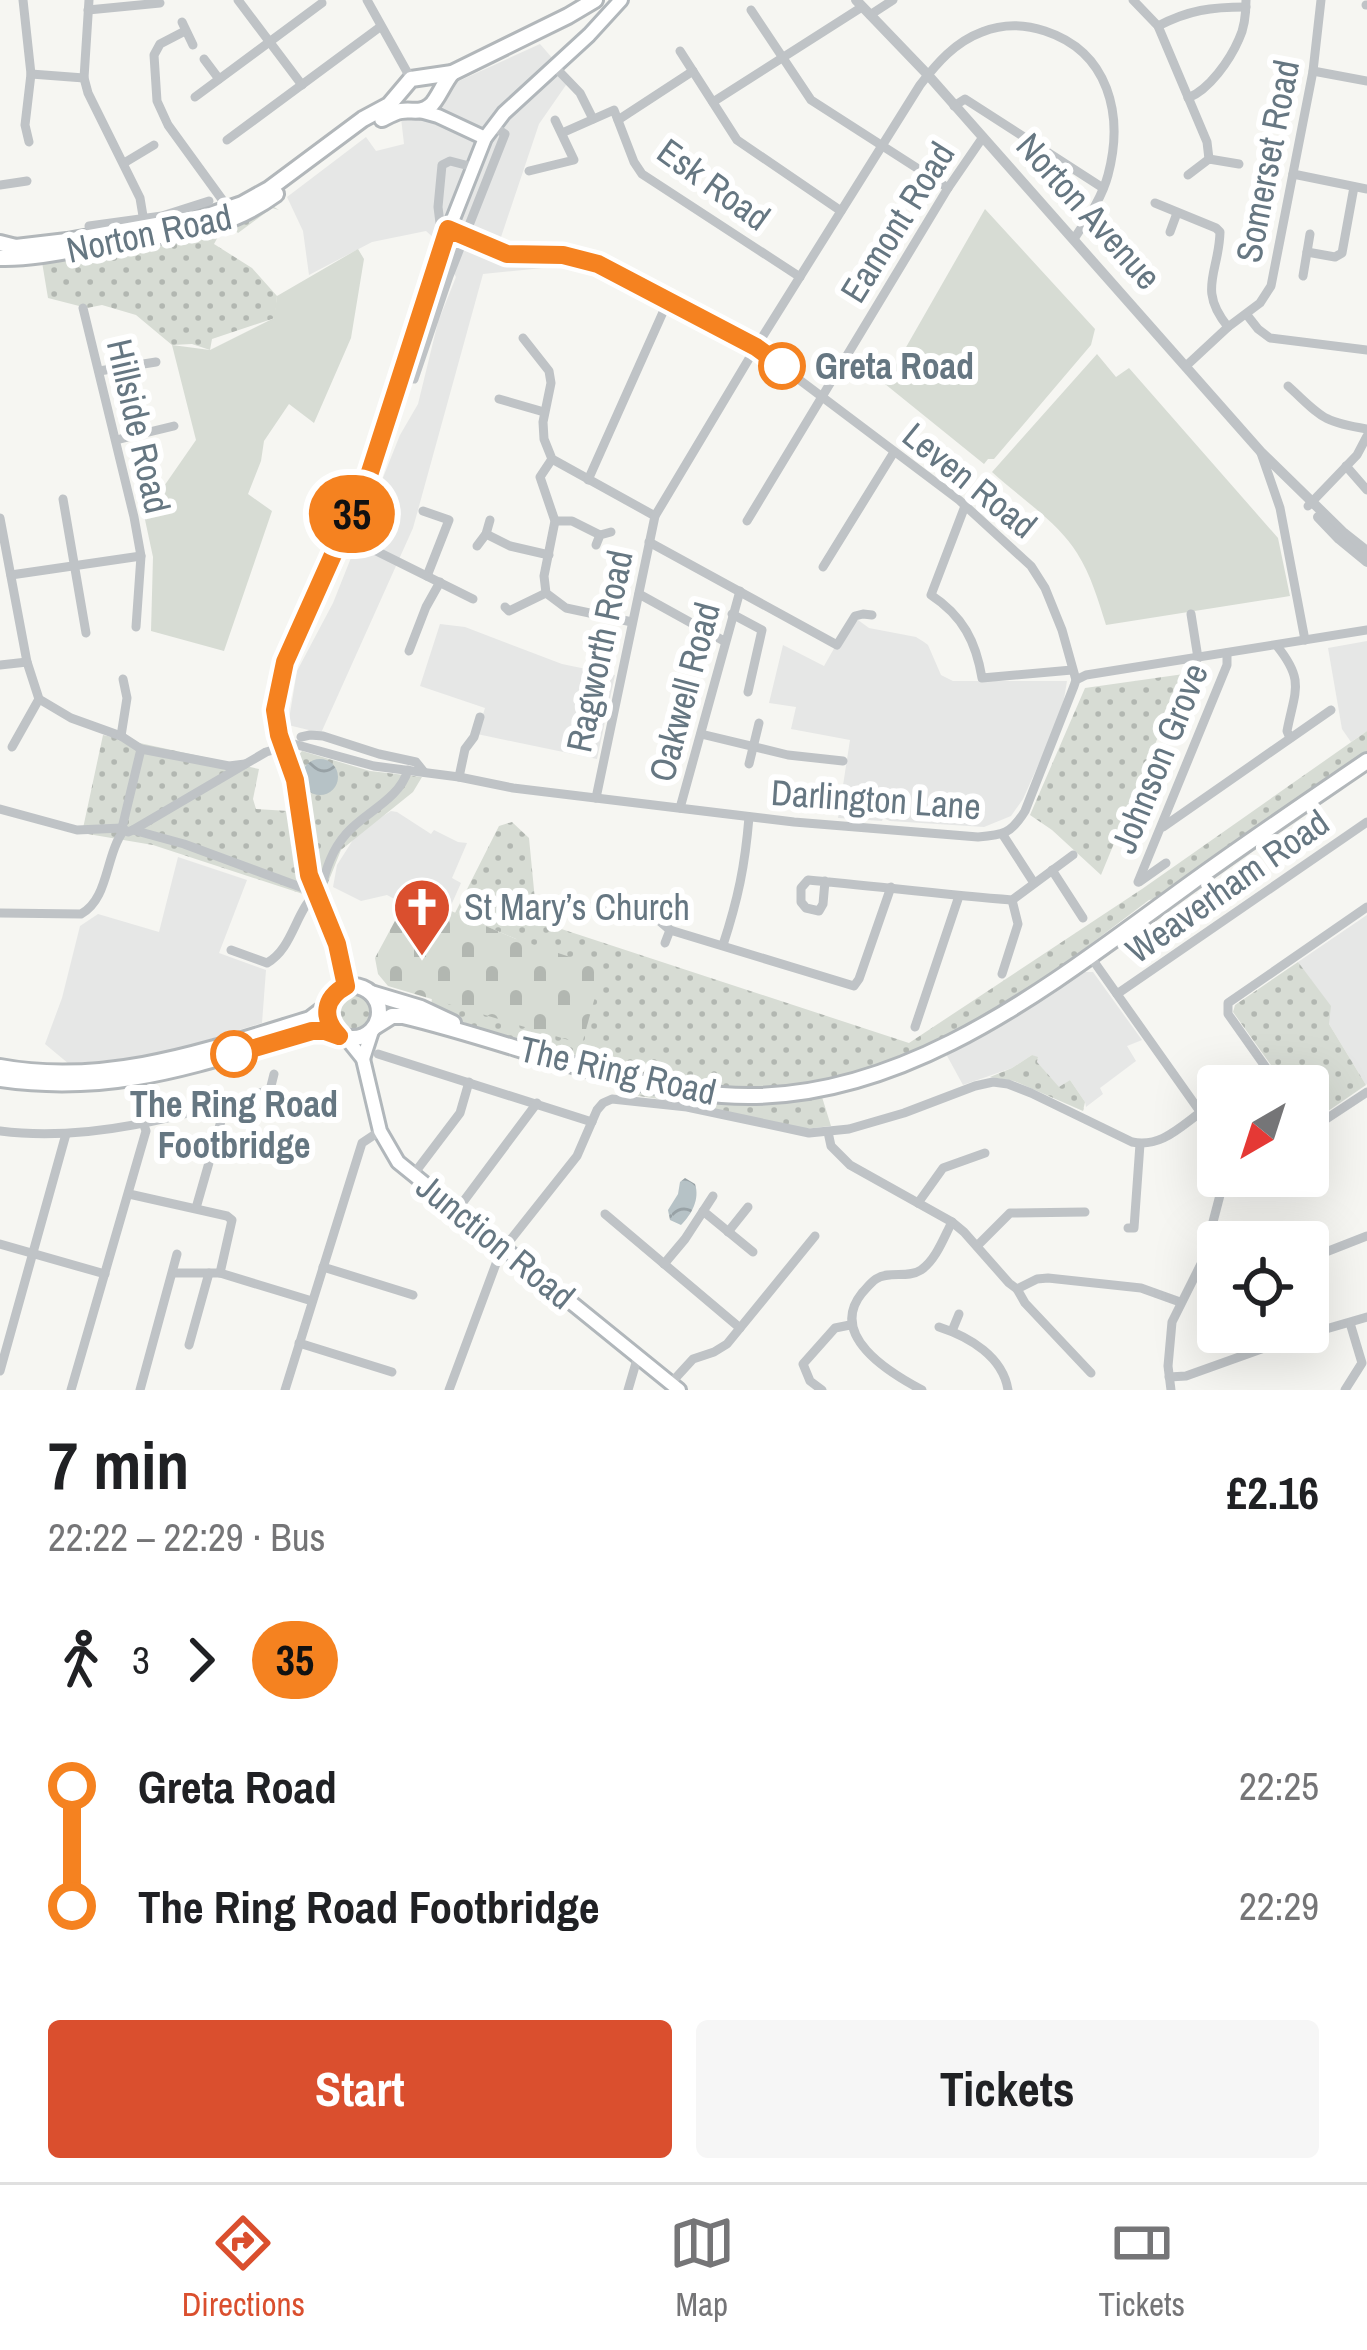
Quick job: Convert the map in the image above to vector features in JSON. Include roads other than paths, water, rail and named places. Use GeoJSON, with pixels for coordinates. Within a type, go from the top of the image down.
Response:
{"type":"FeatureCollection","features":[{"type":"Feature","properties":{"kind":"main road","name":"Norton Road"},"geometry":{"type":"LineString","coordinates":[[0,257],[25,257],[145,228],[218,226],[250,212],[351,136],[390,114],[429,101],[452,74],[595,0]]}},
{"type":"Feature","properties":{"kind":"main road","name":"Norton Road"},"geometry":{"type":"LineString","coordinates":[[568,16],[617,0]]}},
{"type":"Feature","properties":{"kind":"main road"},"geometry":{"type":"LineString","coordinates":[[346,986],[337,944],[309,875],[295,780],[275,710],[280,679],[370,472],[448,229],[489,132],[617,0]]}},
{"type":"Feature","properties":{"kind":"main road","name":"Norton Road"},"geometry":{"type":"LineString","coordinates":[[0,244],[47,244],[229,209],[269,189],[389,105],[411,79]]}},
{"type":"Feature","properties":{"kind":"main road"},"geometry":{"type":"LineString","coordinates":[[411,79],[429,101],[489,132]]}},
{"type":"Feature","properties":{"kind":"main road"},"geometry":{"type":"LineString","coordinates":[[400,94],[401,104],[429,101]]}},
{"type":"Feature","properties":{"kind":"main road","name":"The Ring Road"},"geometry":{"type":"LineString","coordinates":[[374,1028],[392,1016],[403,1016],[657,1086],[727,1096],[791,1093],[867,1078],[923,1058],[982,1026],[1367,761]]}},
{"type":"Feature","properties":{"kind":"main road"},"geometry":{"type":"LineString","coordinates":[[0,1067],[86,1073],[166,1061],[310,1019],[346,986],[371,993],[379,1008],[363,1059]]}},
{"type":"Feature","properties":{"kind":"main road","name":"The Ring Road"},"geometry":{"type":"LineString","coordinates":[[371,993],[421,1008],[474,1034]]}},
{"type":"Feature","properties":{"kind":"main road"},"geometry":{"type":"LineString","coordinates":[[327,1006],[328,1022],[343,1037]]}},
{"type":"Feature","properties":{"kind":"main road"},"geometry":{"type":"LineString","coordinates":[[0,1079],[62,1085],[111,1083],[192,1066],[312,1031],[364,1036],[374,1028]]}},
{"type":"Feature","properties":{"kind":"main road","name":"Junction Road"},"geometry":{"type":"LineString","coordinates":[[343,1037],[363,1059],[380,1131],[394,1156],[675,1386]]}},
{"type":"Feature","properties":{"kind":"street"},"geometry":{"type":"LineString","coordinates":[[23,0],[31,74],[26,138]]}},
{"type":"Feature","properties":{"kind":"street"},"geometry":{"type":"LineString","coordinates":[[238,0],[302,85]]}},
{"type":"Feature","properties":{"kind":"street"},"geometry":{"type":"LineString","coordinates":[[367,0],[411,79]]}},
{"type":"Feature","properties":{"kind":"street"},"geometry":{"type":"LineString","coordinates":[[712,102],[863,7],[893,0]]}},
{"type":"Feature","properties":{"kind":"street"},"geometry":{"type":"LineString","coordinates":[[1133,0],[1158,26],[1208,142],[1209,159]]}},
{"type":"Feature","properties":{"kind":"street","name":"Somerset Road"},"geometry":{"type":"LineString","coordinates":[[1186,366],[1260,303],[1271,286],[1321,0]]}},
{"type":"Feature","properties":{"kind":"street"},"geometry":{"type":"LineString","coordinates":[[145,228],[140,198],[84,78],[88,5],[160,3]]}},
{"type":"Feature","properties":{"kind":"street"},"geometry":{"type":"LineString","coordinates":[[195,97],[322,3]]}},
{"type":"Feature","properties":{"kind":"street"},"geometry":{"type":"LineString","coordinates":[[1158,26],[1184,13],[1246,4],[1244,25],[1231,54],[1200,94],[1188,98]]}},
{"type":"Feature","properties":{"kind":"street","name":"Norton Avenue"},"geometry":{"type":"LineString","coordinates":[[863,7],[1339,539],[1367,562]]}},
{"type":"Feature","properties":{"kind":"street"},"geometry":{"type":"LineString","coordinates":[[751,10],[811,100],[948,188]]}},
{"type":"Feature","properties":{"kind":"street"},"geometry":{"type":"LineString","coordinates":[[193,44],[183,27],[160,44],[154,56],[158,100],[167,125],[229,209]]}},
{"type":"Feature","properties":{"kind":"street"},"geometry":{"type":"LineString","coordinates":[[227,140],[380,27]]}},
{"type":"Feature","properties":{"kind":"street"},"geometry":{"type":"LineString","coordinates":[[524,338],[528,352],[549,371],[544,439],[552,459],[655,516],[928,75],[958,45],[994,28],[1039,29],[1078,48],[1100,72],[1114,127],[1108,175],[1074,239]]}},
{"type":"Feature","properties":{"kind":"street"},"geometry":{"type":"LineString","coordinates":[[680,51],[737,140],[841,211]]}},
{"type":"Feature","properties":{"kind":"street"},"geometry":{"type":"LineString","coordinates":[[204,58],[219,79]]}},
{"type":"Feature","properties":{"kind":"street"},"geometry":{"type":"LineString","coordinates":[[555,67],[580,94],[593,119]]}},
{"type":"Feature","properties":{"kind":"street"},"geometry":{"type":"LineString","coordinates":[[562,133],[616,115],[693,71]]}},
{"type":"Feature","properties":{"kind":"street"},"geometry":{"type":"LineString","coordinates":[[1312,71],[1367,82]]}},
{"type":"Feature","properties":{"kind":"street"},"geometry":{"type":"LineString","coordinates":[[31,74],[84,78]]}},
{"type":"Feature","properties":{"kind":"street"},"geometry":{"type":"LineString","coordinates":[[954,106],[964,99],[1103,188]]}},
{"type":"Feature","properties":{"kind":"street","name":"Esk Road"},"geometry":{"type":"LineString","coordinates":[[616,115],[642,174],[800,277]]}},
{"type":"Feature","properties":{"kind":"street"},"geometry":{"type":"LineString","coordinates":[[529,171],[574,160],[555,120]]}},
{"type":"Feature","properties":{"kind":"street"},"geometry":{"type":"LineString","coordinates":[[400,376],[414,379],[448,276],[505,134],[489,132]]}},
{"type":"Feature","properties":{"kind":"street","name":"Eamont Road"},"geometry":{"type":"LineString","coordinates":[[746,520],[983,137]]}},
{"type":"Feature","properties":{"kind":"street"},"geometry":{"type":"LineString","coordinates":[[124,163],[154,145]]}},
{"type":"Feature","properties":{"kind":"street"},"geometry":{"type":"LineString","coordinates":[[1188,175],[1209,159],[1239,164]]}},
{"type":"Feature","properties":{"kind":"street"},"geometry":{"type":"LineString","coordinates":[[448,229],[438,217],[442,165],[450,161],[473,167]]}},
{"type":"Feature","properties":{"kind":"street"},"geometry":{"type":"LineString","coordinates":[[1293,174],[1367,189]]}},
{"type":"Feature","properties":{"kind":"street"},"geometry":{"type":"LineString","coordinates":[[0,185],[27,181]]}},
{"type":"Feature","properties":{"kind":"street"},"geometry":{"type":"LineString","coordinates":[[1307,252],[1335,257],[1342,253],[1354,187]]}},
{"type":"Feature","properties":{"kind":"street"},"geometry":{"type":"LineString","coordinates":[[1170,232],[1174,196]]}},
{"type":"Feature","properties":{"kind":"street"},"geometry":{"type":"LineString","coordinates":[[89,226],[145,228],[162,216],[209,201]]}},
{"type":"Feature","properties":{"kind":"street"},"geometry":{"type":"LineString","coordinates":[[1155,203],[1220,232],[1210,284],[1216,312],[1228,327]]}},
{"type":"Feature","properties":{"kind":"street","name":"Leven Road"},"geometry":{"type":"LineString","coordinates":[[448,229],[507,254],[578,257],[598,264],[756,347],[965,506],[1031,566],[1046,588],[1074,675]]}},
{"type":"Feature","properties":{"kind":"street"},"geometry":{"type":"LineString","coordinates":[[1303,276],[1310,235]]}},
{"type":"Feature","properties":{"kind":"street"},"geometry":{"type":"LineString","coordinates":[[588,480],[668,301]]}},
{"type":"Feature","properties":{"kind":"street","name":"Hillside Road"},"geometry":{"type":"LineString","coordinates":[[83,308],[141,556],[136,628]]}},
{"type":"Feature","properties":{"kind":"street"},"geometry":{"type":"LineString","coordinates":[[1247,315],[1270,338],[1367,350]]}},
{"type":"Feature","properties":{"kind":"street"},"geometry":{"type":"LineString","coordinates":[[99,371],[156,362]]}},
{"type":"Feature","properties":{"kind":"street"},"geometry":{"type":"LineString","coordinates":[[1288,386],[1302,391],[1320,418],[1367,432],[1362,449],[1311,504]]}},
{"type":"Feature","properties":{"kind":"street"},"geometry":{"type":"LineString","coordinates":[[509,397],[544,412]]}},
{"type":"Feature","properties":{"kind":"street"},"geometry":{"type":"LineString","coordinates":[[116,440],[174,426]]}},
{"type":"Feature","properties":{"kind":"street"},"geometry":{"type":"LineString","coordinates":[[823,567],[894,452]]}},
{"type":"Feature","properties":{"kind":"street"},"geometry":{"type":"LineString","coordinates":[[1261,452],[1282,519],[1305,640]]}},
{"type":"Feature","properties":{"kind":"street"},"geometry":{"type":"LineString","coordinates":[[552,459],[540,477],[555,520],[543,583],[546,593],[566,608],[632,622]]}},
{"type":"Feature","properties":{"kind":"street"},"geometry":{"type":"LineString","coordinates":[[1346,466],[1367,490]]}},
{"type":"Feature","properties":{"kind":"street"},"geometry":{"type":"LineString","coordinates":[[63,499],[86,633]]}},
{"type":"Feature","properties":{"kind":"street","name":"Norton Avenue"},"geometry":{"type":"LineString","coordinates":[[1311,504],[1367,551]]}},
{"type":"Feature","properties":{"kind":"street"},"geometry":{"type":"LineString","coordinates":[[965,506],[931,596],[958,617],[972,637],[982,678],[1086,675],[1367,630]]}},
{"type":"Feature","properties":{"kind":"street"},"geometry":{"type":"LineString","coordinates":[[1282,519],[1291,509]]}},
{"type":"Feature","properties":{"kind":"street"},"geometry":{"type":"LineString","coordinates":[[423,511],[448,520],[427,576]]}},
{"type":"Feature","properties":{"kind":"street","name":"Ragworth Road"},"geometry":{"type":"LineString","coordinates":[[596,798],[655,516]]}},
{"type":"Feature","properties":{"kind":"street"},"geometry":{"type":"LineString","coordinates":[[0,518],[38,699],[141,749],[229,766],[250,763]]}},
{"type":"Feature","properties":{"kind":"street"},"geometry":{"type":"LineString","coordinates":[[476,546],[490,520]]}},
{"type":"Feature","properties":{"kind":"street"},"geometry":{"type":"LineString","coordinates":[[555,520],[572,521],[602,538]]}},
{"type":"Feature","properties":{"kind":"street"},"geometry":{"type":"LineString","coordinates":[[485,534],[510,546],[549,555]]}},
{"type":"Feature","properties":{"kind":"street"},"geometry":{"type":"LineString","coordinates":[[344,536],[473,599]]}},
{"type":"Feature","properties":{"kind":"street"},"geometry":{"type":"LineString","coordinates":[[649,542],[837,645],[855,616],[873,616]]}},
{"type":"Feature","properties":{"kind":"street","name":"Hillside Road"},"geometry":{"type":"LineString","coordinates":[[11,575],[141,556]]}},
{"type":"Feature","properties":{"kind":"street"},"geometry":{"type":"LineString","coordinates":[[409,650],[440,583]]}},
{"type":"Feature","properties":{"kind":"street","name":"Oakwell Road"},"geometry":{"type":"LineString","coordinates":[[680,808],[740,591]]}},
{"type":"Feature","properties":{"kind":"street"},"geometry":{"type":"LineString","coordinates":[[0,596],[14,593]]}},
{"type":"Feature","properties":{"kind":"street"},"geometry":{"type":"LineString","coordinates":[[505,607],[522,606],[546,593]]}},
{"type":"Feature","properties":{"kind":"street"},"geometry":{"type":"LineString","coordinates":[[639,594],[724,641]]}},
{"type":"Feature","properties":{"kind":"street"},"geometry":{"type":"LineString","coordinates":[[522,606],[529,621]]}},
{"type":"Feature","properties":{"kind":"street"},"geometry":{"type":"LineString","coordinates":[[732,614],[766,632],[748,692]]}},
{"type":"Feature","properties":{"kind":"street"},"geometry":{"type":"LineString","coordinates":[[1191,614],[1198,658]]}},
{"type":"Feature","properties":{"kind":"street"},"geometry":{"type":"LineString","coordinates":[[1277,646],[1298,678],[1287,731],[1290,738]]}},
{"type":"Feature","properties":{"kind":"street","name":"Johnson Grove"},"geometry":{"type":"LineString","coordinates":[[1166,862],[1138,882],[1227,664],[1227,653]]}},
{"type":"Feature","properties":{"kind":"street"},"geometry":{"type":"LineString","coordinates":[[0,665],[27,662]]}},
{"type":"Feature","properties":{"kind":"street","name":"Darlington Lane"},"geometry":{"type":"LineString","coordinates":[[126,829],[302,737],[356,762],[513,788],[748,817],[978,837],[1003,835],[1025,812],[1074,675]]}},
{"type":"Feature","properties":{"kind":"street"},"geometry":{"type":"LineString","coordinates":[[121,736],[127,698],[123,679]]}},
{"type":"Feature","properties":{"kind":"street"},"geometry":{"type":"LineString","coordinates":[[12,747],[38,699]]}},
{"type":"Feature","properties":{"kind":"street"},"geometry":{"type":"LineString","coordinates":[[1160,829],[1330,710]]}},
{"type":"Feature","properties":{"kind":"street"},"geometry":{"type":"LineString","coordinates":[[459,777],[479,717]]}},
{"type":"Feature","properties":{"kind":"street"},"geometry":{"type":"LineString","coordinates":[[749,764],[759,723]]}},
{"type":"Feature","properties":{"kind":"street"},"geometry":{"type":"LineString","coordinates":[[701,734],[754,748],[843,761]]}},
{"type":"Feature","properties":{"kind":"street"},"geometry":{"type":"LineString","coordinates":[[302,737],[323,736],[416,762],[424,772]]}},
{"type":"Feature","properties":{"kind":"street"},"geometry":{"type":"LineString","coordinates":[[0,913],[81,914],[90,909],[116,840],[126,829],[141,749]]}},
{"type":"Feature","properties":{"kind":"street"},"geometry":{"type":"LineString","coordinates":[[231,950],[272,961],[288,942],[314,892],[321,889],[328,861],[346,834],[396,790],[408,770]]}},
{"type":"Feature","properties":{"kind":"street"},"geometry":{"type":"LineString","coordinates":[[0,809],[77,830],[126,829],[314,892]]}},
{"type":"Feature","properties":{"kind":"street"},"geometry":{"type":"LineString","coordinates":[[723,945],[739,897],[748,817]]}},
{"type":"Feature","properties":{"kind":"street","name":"Weaverham Road"},"geometry":{"type":"LineString","coordinates":[[1118,994],[1367,822]]}},
{"type":"Feature","properties":{"kind":"street"},"geometry":{"type":"LineString","coordinates":[[1003,835],[1034,883]]}},
{"type":"Feature","properties":{"kind":"street"},"geometry":{"type":"LineString","coordinates":[[825,881],[1012,900],[1073,855]]}},
{"type":"Feature","properties":{"kind":"street"},"geometry":{"type":"LineString","coordinates":[[1052,870],[1083,917]]}},
{"type":"Feature","properties":{"kind":"street"},"geometry":{"type":"LineString","coordinates":[[594,904],[655,917],[670,930],[854,986],[891,887]]}},
{"type":"Feature","properties":{"kind":"street"},"geometry":{"type":"LineString","coordinates":[[920,1024],[959,896]]}},
{"type":"Feature","properties":{"kind":"street"},"geometry":{"type":"LineString","coordinates":[[1002,974],[1012,962],[1019,921],[1012,900]]}},
{"type":"Feature","properties":{"kind":"street"},"geometry":{"type":"LineString","coordinates":[[1265,1065],[1228,1014],[1228,1003],[1367,907]]}},
{"type":"Feature","properties":{"kind":"street"},"geometry":{"type":"LineString","coordinates":[[665,943],[670,930]]}},
{"type":"Feature","properties":{"kind":"street"},"geometry":{"type":"LineString","coordinates":[[1090,956],[1197,1106]]}},
{"type":"Feature","properties":{"kind":"street"},"geometry":{"type":"LineString","coordinates":[[378,1054],[592,1122]]}},
{"type":"Feature","properties":{"kind":"street"},"geometry":{"type":"LineString","coordinates":[[0,1131],[66,1134],[143,1122],[270,1090],[274,1074]]}},
{"type":"Feature","properties":{"kind":"street"},"geometry":{"type":"LineString","coordinates":[[413,1175],[460,1114],[470,1082]]}},
{"type":"Feature","properties":{"kind":"street"},"geometry":{"type":"LineString","coordinates":[[449,1390],[504,1247],[577,1156],[602,1103],[612,1099],[687,1107],[808,1133],[904,1113],[993,1082],[1031,1093],[1140,1144],[1160,1141],[1197,1115]]}},
{"type":"Feature","properties":{"kind":"street"},"geometry":{"type":"LineString","coordinates":[[1329,1116],[1367,1092]]}},
{"type":"Feature","properties":{"kind":"street"},"geometry":{"type":"LineString","coordinates":[[457,1210],[537,1103]]}},
{"type":"Feature","properties":{"kind":"street"},"geometry":{"type":"LineString","coordinates":[[196,1208],[223,1114],[221,1104]]}},
{"type":"Feature","properties":{"kind":"street"},"geometry":{"type":"LineString","coordinates":[[70,1390],[129,1194],[146,1131],[143,1122]]}},
{"type":"Feature","properties":{"kind":"street"},"geometry":{"type":"LineString","coordinates":[[285,1390],[362,1143],[380,1131]]}},
{"type":"Feature","properties":{"kind":"street"},"geometry":{"type":"LineString","coordinates":[[828,1132],[843,1160],[952,1222],[1017,1289],[1025,1304],[1086,1358],[1091,1373]]}},
{"type":"Feature","properties":{"kind":"street"},"geometry":{"type":"LineString","coordinates":[[0,1371],[66,1134]]}},
{"type":"Feature","properties":{"kind":"street"},"geometry":{"type":"LineString","coordinates":[[1128,1228],[1134,1228],[1140,1144]]}},
{"type":"Feature","properties":{"kind":"street"},"geometry":{"type":"LineString","coordinates":[[918,1202],[943,1168],[966,1153],[985,1153]]}},
{"type":"Feature","properties":{"kind":"street"},"geometry":{"type":"LineString","coordinates":[[129,1194],[232,1220],[189,1345]]}},
{"type":"Feature","properties":{"kind":"street"},"geometry":{"type":"LineString","coordinates":[[664,1264],[713,1196]]}},
{"type":"Feature","properties":{"kind":"street"},"geometry":{"type":"LineString","coordinates":[[977,1246],[1010,1214],[1071,1205],[1085,1212]]}},
{"type":"Feature","properties":{"kind":"street"},"geometry":{"type":"LineString","coordinates":[[728,1232],[748,1208]]}},
{"type":"Feature","properties":{"kind":"street"},"geometry":{"type":"LineString","coordinates":[[703,1211],[754,1252]]}},
{"type":"Feature","properties":{"kind":"street"},"geometry":{"type":"LineString","coordinates":[[605,1214],[740,1328]]}},
{"type":"Feature","properties":{"kind":"street"},"geometry":{"type":"LineString","coordinates":[[922,1390],[895,1375],[858,1340],[850,1325],[854,1304],[870,1284],[884,1276],[924,1268],[952,1222]]}},
{"type":"Feature","properties":{"kind":"street"},"geometry":{"type":"LineString","coordinates":[[675,1386],[688,1364],[721,1348],[740,1328],[815,1236]]}},
{"type":"Feature","properties":{"kind":"street"},"geometry":{"type":"LineString","coordinates":[[1329,1251],[1367,1236]]}},
{"type":"Feature","properties":{"kind":"street"},"geometry":{"type":"LineString","coordinates":[[792,1237],[805,1247]]}},
{"type":"Feature","properties":{"kind":"street"},"geometry":{"type":"LineString","coordinates":[[0,1244],[105,1274]]}},
{"type":"Feature","properties":{"kind":"street"},"geometry":{"type":"LineString","coordinates":[[140,1390],[177,1254]]}},
{"type":"Feature","properties":{"kind":"street"},"geometry":{"type":"LineString","coordinates":[[322,1267],[412,1295]]}},
{"type":"Feature","properties":{"kind":"street"},"geometry":{"type":"LineString","coordinates":[[1172,1390],[1170,1333],[1197,1267]]}},
{"type":"Feature","properties":{"kind":"street"},"geometry":{"type":"LineString","coordinates":[[173,1273],[214,1273],[312,1300]]}},
{"type":"Feature","properties":{"kind":"street"},"geometry":{"type":"LineString","coordinates":[[1017,1289],[1048,1278],[1141,1288],[1180,1302]]}},
{"type":"Feature","properties":{"kind":"street"},"geometry":{"type":"LineString","coordinates":[[952,1331],[959,1314]]}},
{"type":"Feature","properties":{"kind":"street"},"geometry":{"type":"LineString","coordinates":[[1169,1377],[1186,1376],[1367,1318]]}},
{"type":"Feature","properties":{"kind":"street"},"geometry":{"type":"LineString","coordinates":[[1345,1390],[1362,1363],[1350,1323]]}},
{"type":"Feature","properties":{"kind":"street"},"geometry":{"type":"LineString","coordinates":[[790,1367],[803,1364],[835,1328],[850,1325]]}},
{"type":"Feature","properties":{"kind":"street"},"geometry":{"type":"LineString","coordinates":[[939,1327],[978,1346],[1004,1372],[1012,1389]]}},
{"type":"Feature","properties":{"kind":"street"},"geometry":{"type":"LineString","coordinates":[[299,1343],[392,1372]]}},
{"type":"Feature","properties":{"kind":"street"},"geometry":{"type":"LineString","coordinates":[[628,1390],[638,1356]]}},
{"type":"Feature","properties":{"kind":"street"},"geometry":{"type":"LineString","coordinates":[[803,1364],[810,1381],[823,1390]]}},
{"type":"Feature","properties":{"kind":"water"},"geometry":{"type":"Polygon","coordinates":[[[320,759],[333,764],[338,777],[333,790],[320,795],[307,790],[302,777],[307,764],[320,759]]]}},
{"type":"Feature","properties":{"kind":"water"},"geometry":{"type":"Polygon","coordinates":[[[685,1178],[695,1184],[696,1195],[681,1225],[670,1220],[668,1210],[685,1178]]]}},
{"type":"Feature","properties":{"kind":"place","name":"Greta Road"},"geometry":{"type":"Point","coordinates":[782,366]}},
{"type":"Feature","properties":{"kind":"place","name":"St Mary’s Church"},"geometry":{"type":"Point","coordinates":[422,958]}},
{"type":"Feature","properties":{"kind":"place","name":"The Ring Road Footbridge"},"geometry":{"type":"Point","coordinates":[234,1054]}}]}
